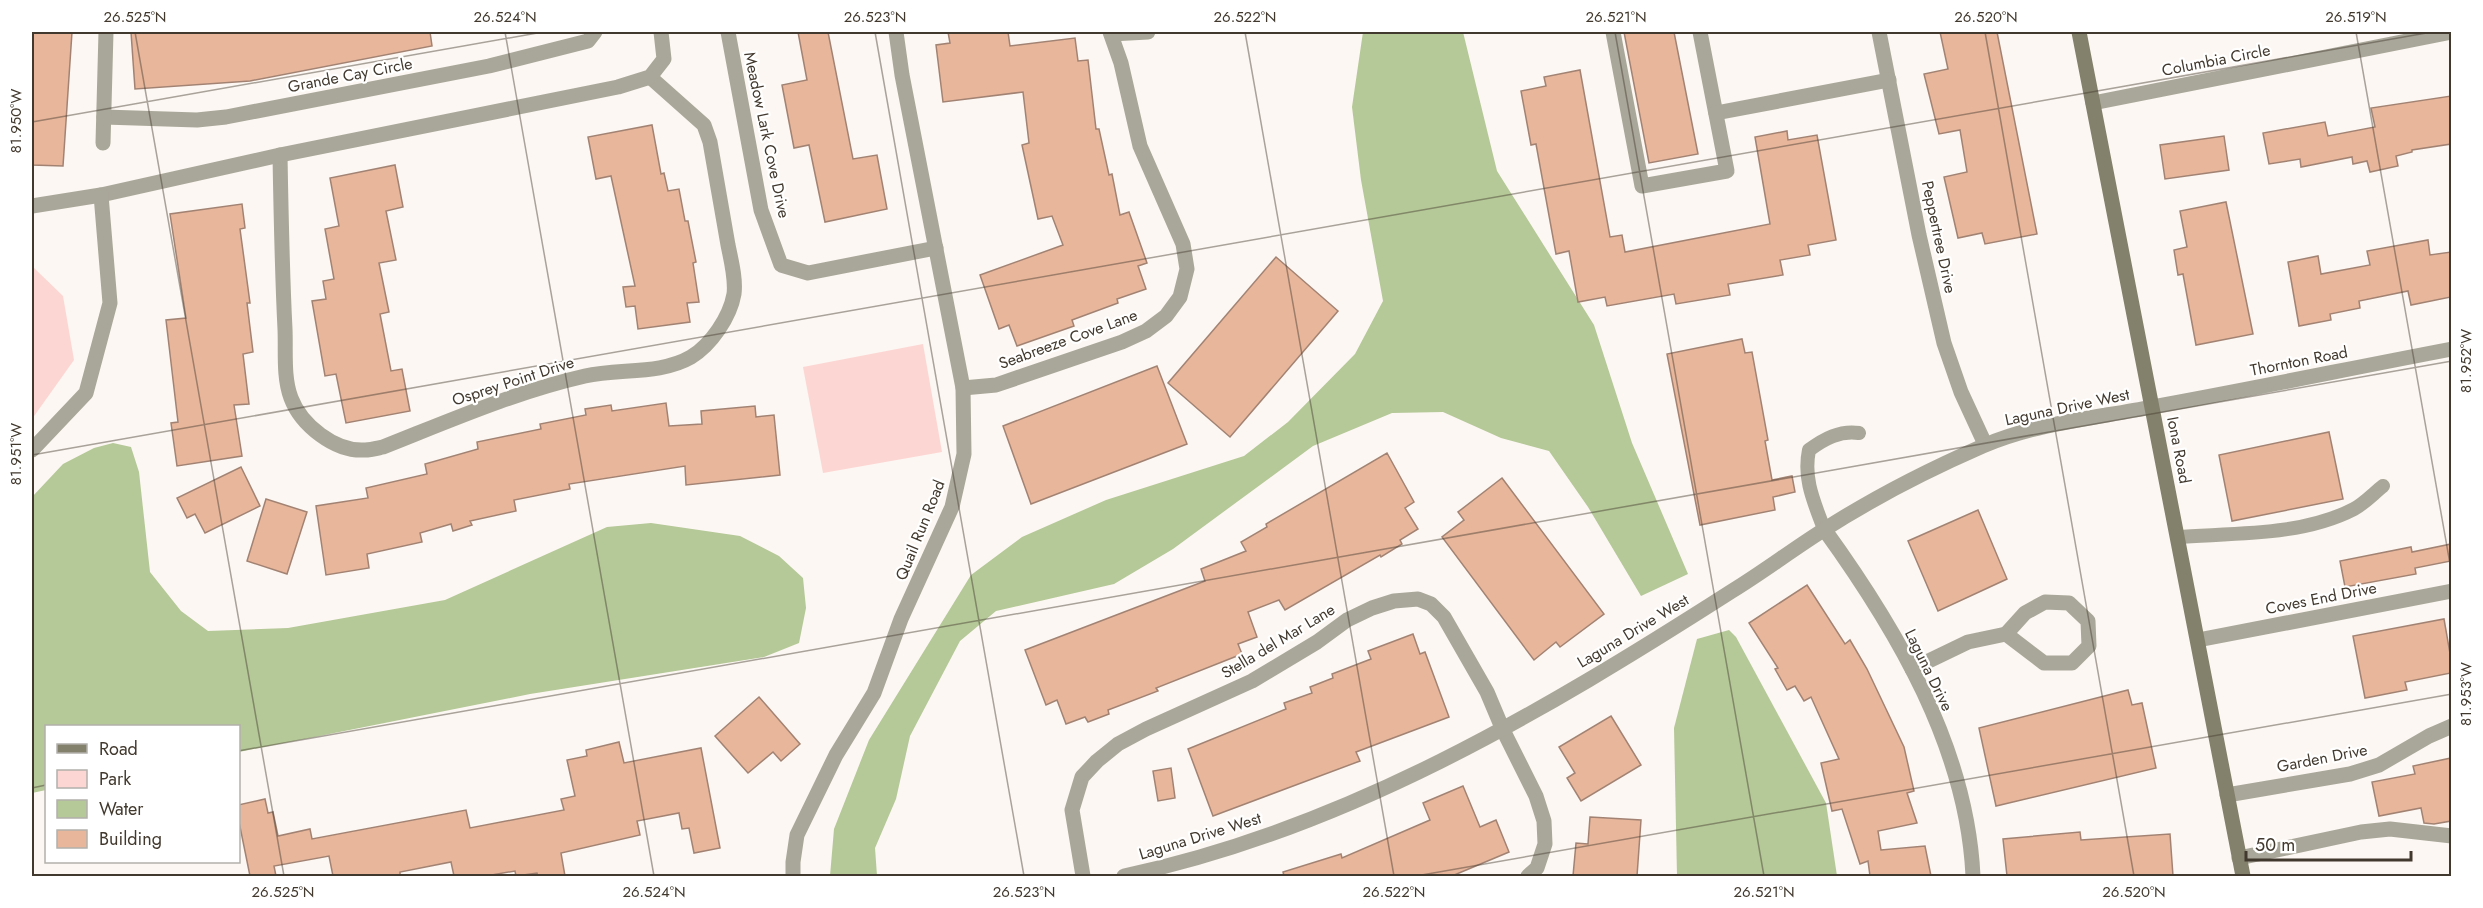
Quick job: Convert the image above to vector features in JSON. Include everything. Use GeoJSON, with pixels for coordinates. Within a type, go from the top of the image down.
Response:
{"type":"FeatureCollection","features":[{"type":"Feature","properties":{"kind":"street"},"geometry":{"type":"LineString","coordinates":[[103,143],[106,32]]}},
{"type":"Feature","properties":{"kind":"street","name":"Grande Cay Circle"},"geometry":{"type":"LineString","coordinates":[[104,117],[196,120],[226,117],[489,66],[588,40],[595,32]]}},
{"type":"Feature","properties":{"kind":"street"},"geometry":{"type":"LineString","coordinates":[[32,206],[101,195],[280,155],[618,87],[650,77],[664,59],[661,32]]}},
{"type":"Feature","properties":{"kind":"street","name":"Meadow Lark Cove Drive"},"geometry":{"type":"LineString","coordinates":[[728,32],[761,210],[782,265],[808,273],[936,248]]}},
{"type":"Feature","properties":{"kind":"street","name":"Quail Run Road"},"geometry":{"type":"LineString","coordinates":[[793,876],[797,836],[836,755],[874,693],[901,619],[952,507],[964,454],[963,388],[902,75],[896,32]]}},
{"type":"Feature","properties":{"kind":"street"},"geometry":{"type":"LineString","coordinates":[[1110,33],[1148,32]]}},
{"type":"Feature","properties":{"kind":"street"},"geometry":{"type":"LineString","coordinates":[[1613,32],[1641,186],[1727,171],[1700,32]]}},
{"type":"Feature","properties":{"kind":"street","name":"Peppertree Drive"},"geometry":{"type":"LineString","coordinates":[[1879,32],[1919,235],[1944,343],[1961,392],[1985,444]]}},
{"type":"Feature","properties":{"kind":"street","name":"Iona Road"},"geometry":{"type":"LineString","coordinates":[[2079,32],[2243,876]]}},
{"type":"Feature","properties":{"kind":"street","name":"Columbia Circle"},"geometry":{"type":"LineString","coordinates":[[2093,103],[2451,32]]}},
{"type":"Feature","properties":{"kind":"street","name":"Seabreeze Cove Lane"},"geometry":{"type":"LineString","coordinates":[[963,388],[996,385],[1122,342],[1146,331],[1166,316],[1180,297],[1187,269],[1183,244],[1140,146],[1121,63],[1110,33]]}},
{"type":"Feature","properties":{"kind":"street","name":"Osprey Point Drive"},"geometry":{"type":"LineString","coordinates":[[280,155],[287,377],[291,397],[298,411],[312,428],[329,441],[364,451],[384,447],[501,401],[584,376],[665,367],[692,356],[711,338],[726,317],[734,293],[710,142],[704,125],[650,77]]}},
{"type":"Feature","properties":{"kind":"street"},"geometry":{"type":"LineString","coordinates":[[1716,113],[1888,80]]}},
{"type":"Feature","properties":{"kind":"street"},"geometry":{"type":"LineString","coordinates":[[32,450],[86,393],[110,303],[101,195]]}},
{"type":"Feature","properties":{"kind":"street","name":"Thornton Road"},"geometry":{"type":"LineString","coordinates":[[2152,407],[2451,349]]}},
{"type":"Feature","properties":{"kind":"street","name":"Laguna Drive West"},"geometry":{"type":"LineString","coordinates":[[1124,876],[1214,852],[1300,824],[1388,788],[1503,730],[1733,591],[1824,529],[1906,483],[1985,444],[2059,424],[2152,407]]}},
{"type":"Feature","properties":{"kind":"street","name":"Laguna Drive"},"geometry":{"type":"LineString","coordinates":[[1824,529],[1857,574],[1924,692],[1949,758],[1966,825],[1973,876]]}},
{"type":"Feature","properties":{"kind":"street","name":"Coves End Drive"},"geometry":{"type":"LineString","coordinates":[[2198,640],[2451,591]]}},
{"type":"Feature","properties":{"kind":"street","name":"Stella del Mar Lane"},"geometry":{"type":"LineString","coordinates":[[1083,876],[1072,810],[1082,777],[1097,761],[1118,744],[1146,729],[1252,681],[1317,642],[1347,620],[1394,601],[1418,599],[1431,604],[1444,617],[1487,692],[1503,730],[1524,770],[1544,821],[1545,844],[1537,867],[1527,876]]}},
{"type":"Feature","properties":{"kind":"street"},"geometry":{"type":"LineString","coordinates":[[1912,669],[1968,642],[2006,634],[2025,613],[2045,602],[2069,603],[2088,621],[2089,646],[2072,663],[2044,663],[2006,634]]}},
{"type":"Feature","properties":{"kind":"street","name":"Garden Drive"},"geometry":{"type":"LineString","coordinates":[[2227,795],[2350,774],[2379,765],[2451,726]]}},
{"type":"Feature","properties":{"kind":"street"},"geometry":{"type":"LineString","coordinates":[[2239,858],[2380,830],[2416,830],[2451,836]]}},
{"type":"Feature","properties":{"kind":"lane"},"geometry":{"type":"LineString","coordinates":[[1824,529],[1810,493],[1806,465],[1809,450],[1826,438],[1851,432],[1859,433]]}},
{"type":"Feature","properties":{"kind":"lane"},"geometry":{"type":"LineString","coordinates":[[2177,537],[2284,529],[2323,522],[2356,508],[2383,486]]}},
{"type":"Feature","properties":{"kind":"green space"},"geometry":{"type":"Polygon","coordinates":[[[32,266],[63,296],[74,360],[32,419],[32,266]]]}},
{"type":"Feature","properties":{"kind":"green space"},"geometry":{"type":"Polygon","coordinates":[[[923,344],[942,452],[823,473],[803,367],[923,344]]]}},
{"type":"Feature","properties":{"kind":"water"},"geometry":{"type":"Polygon","coordinates":[[[1363,32],[1463,32],[1497,171],[1594,325],[1632,443],[1688,574],[1641,596],[1588,507],[1549,451],[1501,438],[1443,412],[1392,413],[1313,446],[1173,549],[1114,584],[996,611],[960,641],[910,736],[896,799],[875,848],[877,876],[830,876],[834,829],[869,740],[971,575],[1022,537],[1106,500],[1244,456],[1288,422],[1355,354],[1383,301],[1361,180],[1352,107],[1363,32]]]}},
{"type":"Feature","properties":{"kind":"water"},"geometry":{"type":"Polygon","coordinates":[[[113,443],[131,447],[139,472],[150,572],[181,611],[208,631],[288,628],[445,600],[607,527],[651,523],[740,536],[779,556],[803,578],[806,608],[799,643],[764,657],[530,694],[240,752],[240,725],[45,725],[45,790],[32,793],[32,497],[63,464],[94,448],[113,443]]]}},
{"type":"Feature","properties":{"kind":"water"},"geometry":{"type":"Polygon","coordinates":[[[1729,630],[1736,637],[1826,803],[1837,876],[1677,876],[1674,728],[1697,639],[1729,630]]]}},
{"type":"Feature","properties":{"kind":"building"},"geometry":{"type":"Polygon","coordinates":[[[32,32],[72,32],[63,166],[32,165],[32,32]]]}},
{"type":"Feature","properties":{"kind":"building"},"geometry":{"type":"Polygon","coordinates":[[[131,32],[430,32],[432,46],[250,81],[135,89],[131,32]]]}},
{"type":"Feature","properties":{"kind":"building"},"geometry":{"type":"Polygon","coordinates":[[[798,32],[828,32],[853,159],[877,155],[887,209],[825,222],[809,145],[794,148],[782,85],[807,80],[798,32]]]}},
{"type":"Feature","properties":{"kind":"building"},"geometry":{"type":"Polygon","coordinates":[[[948,32],[1008,32],[1010,46],[1075,38],[1078,61],[1088,60],[1096,129],[1099,129],[1109,175],[1112,174],[1120,215],[1129,212],[1147,263],[1138,266],[1146,289],[1117,299],[1118,303],[1072,320],[1074,326],[1017,346],[1009,325],[999,329],[980,275],[1063,245],[1052,216],[1038,219],[1022,145],[1029,143],[1023,92],[943,102],[936,45],[950,43],[948,32]]]}},
{"type":"Feature","properties":{"kind":"building"},"geometry":{"type":"Polygon","coordinates":[[[1624,32],[1674,32],[1698,154],[1649,163],[1624,32]]]}},
{"type":"Feature","properties":{"kind":"building"},"geometry":{"type":"Polygon","coordinates":[[[1940,32],[1997,32],[2037,234],[1985,244],[1982,233],[1958,238],[1944,177],[1967,172],[1960,130],[1939,134],[1924,74],[1948,69],[1940,32]]]}},
{"type":"Feature","properties":{"kind":"building"},"geometry":{"type":"Polygon","coordinates":[[[1580,70],[1610,237],[1622,235],[1625,252],[1770,224],[1755,137],[1787,131],[1788,140],[1817,135],[1836,240],[1808,245],[1810,255],[1780,260],[1783,275],[1728,284],[1730,295],[1676,304],[1674,294],[1607,306],[1605,297],[1578,302],[1569,251],[1556,254],[1536,144],[1531,145],[1521,91],[1546,86],[1544,77],[1580,70]]]}},
{"type":"Feature","properties":{"kind":"building"},"geometry":{"type":"Polygon","coordinates":[[[2451,96],[2451,144],[2412,150],[2412,152],[2396,156],[2398,166],[2370,172],[2367,161],[2353,164],[2352,157],[2301,167],[2300,159],[2269,164],[2263,133],[2325,122],[2328,136],[2375,127],[2371,108],[2451,96]]]}},
{"type":"Feature","properties":{"kind":"building"},"geometry":{"type":"Polygon","coordinates":[[[652,125],[661,174],[664,173],[668,191],[679,189],[685,221],[688,221],[696,262],[693,263],[699,302],[687,303],[690,322],[638,329],[635,306],[626,307],[623,287],[635,286],[611,176],[596,179],[588,137],[652,125]]]}},
{"type":"Feature","properties":{"kind":"building"},"geometry":{"type":"Polygon","coordinates":[[[2224,136],[2229,170],[2165,179],[2160,145],[2224,136]]]}},
{"type":"Feature","properties":{"kind":"building"},"geometry":{"type":"Polygon","coordinates":[[[395,165],[403,207],[386,211],[396,260],[379,263],[389,312],[380,314],[391,371],[402,369],[410,411],[346,423],[336,374],[325,376],[312,301],[326,299],[323,281],[334,279],[325,229],[339,226],[330,178],[395,165]]]}},
{"type":"Feature","properties":{"kind":"building"},"geometry":{"type":"Polygon","coordinates":[[[2226,202],[2253,334],[2196,345],[2183,274],[2178,275],[2174,250],[2187,247],[2180,211],[2226,202]]]}},
{"type":"Feature","properties":{"kind":"building"},"geometry":{"type":"Polygon","coordinates":[[[242,204],[245,228],[240,229],[250,303],[247,303],[253,352],[243,354],[249,404],[234,405],[242,456],[177,466],[171,423],[178,422],[166,320],[186,318],[170,214],[242,204]]]}},
{"type":"Feature","properties":{"kind":"building"},"geometry":{"type":"Polygon","coordinates":[[[2428,240],[2430,255],[2451,252],[2451,297],[2411,305],[2408,291],[2359,301],[2360,308],[2330,314],[2331,320],[2299,326],[2288,262],[2318,256],[2321,274],[2370,265],[2367,251],[2428,240]]]}},
{"type":"Feature","properties":{"kind":"building"},"geometry":{"type":"Polygon","coordinates":[[[1276,257],[1338,311],[1230,437],[1168,383],[1276,257]]]}},
{"type":"Feature","properties":{"kind":"building"},"geometry":{"type":"Polygon","coordinates":[[[1742,339],[1745,353],[1752,352],[1768,440],[1765,441],[1772,480],[1792,476],[1795,492],[1773,497],[1775,510],[1700,525],[1667,354],[1742,339]]]}},
{"type":"Feature","properties":{"kind":"building"},"geometry":{"type":"Polygon","coordinates":[[[1157,366],[1187,444],[1031,504],[1003,426],[1157,366]]]}},
{"type":"Feature","properties":{"kind":"building"},"geometry":{"type":"Polygon","coordinates":[[[666,403],[669,426],[702,424],[701,411],[755,406],[756,417],[774,415],[780,475],[686,485],[685,466],[569,484],[570,489],[514,500],[516,511],[470,521],[472,525],[453,531],[451,524],[420,533],[422,542],[367,554],[369,568],[326,575],[316,506],[368,498],[366,488],[427,474],[425,464],[478,449],[477,442],[541,429],[540,424],[586,415],[585,409],[611,405],[612,411],[666,403]]]}},
{"type":"Feature","properties":{"kind":"building"},"geometry":{"type":"Polygon","coordinates":[[[2329,432],[2343,499],[2232,521],[2219,455],[2329,432]]]}},
{"type":"Feature","properties":{"kind":"building"},"geometry":{"type":"Polygon","coordinates":[[[1387,453],[1414,502],[1405,508],[1418,529],[1400,540],[1402,544],[1285,610],[1279,600],[1248,612],[1257,637],[1238,644],[1242,654],[1156,688],[1158,691],[1108,710],[1109,714],[1088,722],[1085,717],[1066,724],[1057,700],[1046,705],[1025,650],[1205,581],[1201,569],[1246,551],[1241,542],[1267,527],[1266,524],[1387,453]]]}},
{"type":"Feature","properties":{"kind":"building"},"geometry":{"type":"Polygon","coordinates":[[[241,467],[260,506],[205,533],[195,514],[187,518],[177,498],[241,467]]]}},
{"type":"Feature","properties":{"kind":"building"},"geometry":{"type":"Polygon","coordinates":[[[1502,478],[1604,614],[1560,647],[1556,642],[1534,660],[1442,537],[1464,520],[1458,512],[1502,478]]]}},
{"type":"Feature","properties":{"kind":"building"},"geometry":{"type":"Polygon","coordinates":[[[266,499],[307,512],[287,574],[247,561],[266,499]]]}},
{"type":"Feature","properties":{"kind":"building"},"geometry":{"type":"Polygon","coordinates":[[[1978,510],[2007,579],[1938,611],[1908,541],[1978,510]]]}},
{"type":"Feature","properties":{"kind":"building"},"geometry":{"type":"Polygon","coordinates":[[[2451,544],[2451,561],[2415,568],[2416,574],[2345,587],[2340,561],[2411,547],[2412,552],[2451,544]]]}},
{"type":"Feature","properties":{"kind":"building"},"geometry":{"type":"Polygon","coordinates":[[[1807,585],[1845,644],[1850,640],[1867,669],[1904,747],[1914,791],[1907,793],[1917,823],[1878,831],[1881,850],[1925,846],[1931,876],[1870,876],[1868,861],[1860,864],[1842,809],[1832,811],[1821,763],[1839,759],[1811,697],[1804,701],[1795,686],[1787,690],[1775,669],[1778,668],[1749,623],[1807,585]]]}},
{"type":"Feature","properties":{"kind":"building"},"geometry":{"type":"Polygon","coordinates":[[[2444,619],[2451,673],[2405,682],[2407,690],[2365,698],[2353,636],[2444,619]]]}},
{"type":"Feature","properties":{"kind":"building"},"geometry":{"type":"Polygon","coordinates":[[[1413,634],[1420,654],[1425,652],[1449,717],[1356,752],[1360,761],[1213,816],[1188,749],[1286,709],[1284,703],[1312,693],[1310,687],[1333,678],[1332,674],[1371,659],[1368,651],[1413,634]]]}},
{"type":"Feature","properties":{"kind":"building"},"geometry":{"type":"Polygon","coordinates":[[[2128,690],[2132,705],[2142,703],[2156,768],[1996,806],[1979,728],[2128,690]]]}},
{"type":"Feature","properties":{"kind":"building"},"geometry":{"type":"Polygon","coordinates":[[[759,697],[800,744],[781,761],[773,752],[748,773],[715,736],[759,697]]]}},
{"type":"Feature","properties":{"kind":"building"},"geometry":{"type":"Polygon","coordinates":[[[1611,716],[1641,765],[1581,801],[1567,778],[1575,773],[1559,747],[1611,716]]]}},
{"type":"Feature","properties":{"kind":"building"},"geometry":{"type":"Polygon","coordinates":[[[619,742],[624,763],[701,748],[720,848],[694,853],[689,828],[682,829],[679,813],[637,821],[640,835],[561,853],[565,876],[538,876],[537,873],[516,876],[515,871],[486,876],[454,876],[451,862],[400,872],[400,876],[333,876],[329,856],[274,866],[276,876],[250,876],[240,827],[240,805],[265,799],[268,813],[273,812],[278,836],[310,829],[312,839],[466,810],[470,828],[564,810],[561,799],[575,796],[567,760],[587,756],[586,750],[619,742]]]}},
{"type":"Feature","properties":{"kind":"building"},"geometry":{"type":"Polygon","coordinates":[[[2451,758],[2451,821],[2424,823],[2421,808],[2379,816],[2372,782],[2415,774],[2413,766],[2451,758]]]}},
{"type":"Feature","properties":{"kind":"building"},"geometry":{"type":"Polygon","coordinates":[[[1171,768],[1175,798],[1158,801],[1153,771],[1171,768]]]}},
{"type":"Feature","properties":{"kind":"building"},"geometry":{"type":"Polygon","coordinates":[[[1463,786],[1480,827],[1496,820],[1509,852],[1452,876],[1284,876],[1283,872],[1341,854],[1342,858],[1430,820],[1423,803],[1463,786]]]}},
{"type":"Feature","properties":{"kind":"building"},"geometry":{"type":"Polygon","coordinates":[[[1590,817],[1641,820],[1637,876],[1573,876],[1576,843],[1588,844],[1590,817]]]}},
{"type":"Feature","properties":{"kind":"building"},"geometry":{"type":"Polygon","coordinates":[[[2080,832],[2081,840],[2170,834],[2173,876],[2007,876],[2003,839],[2080,832]]]}}]}
